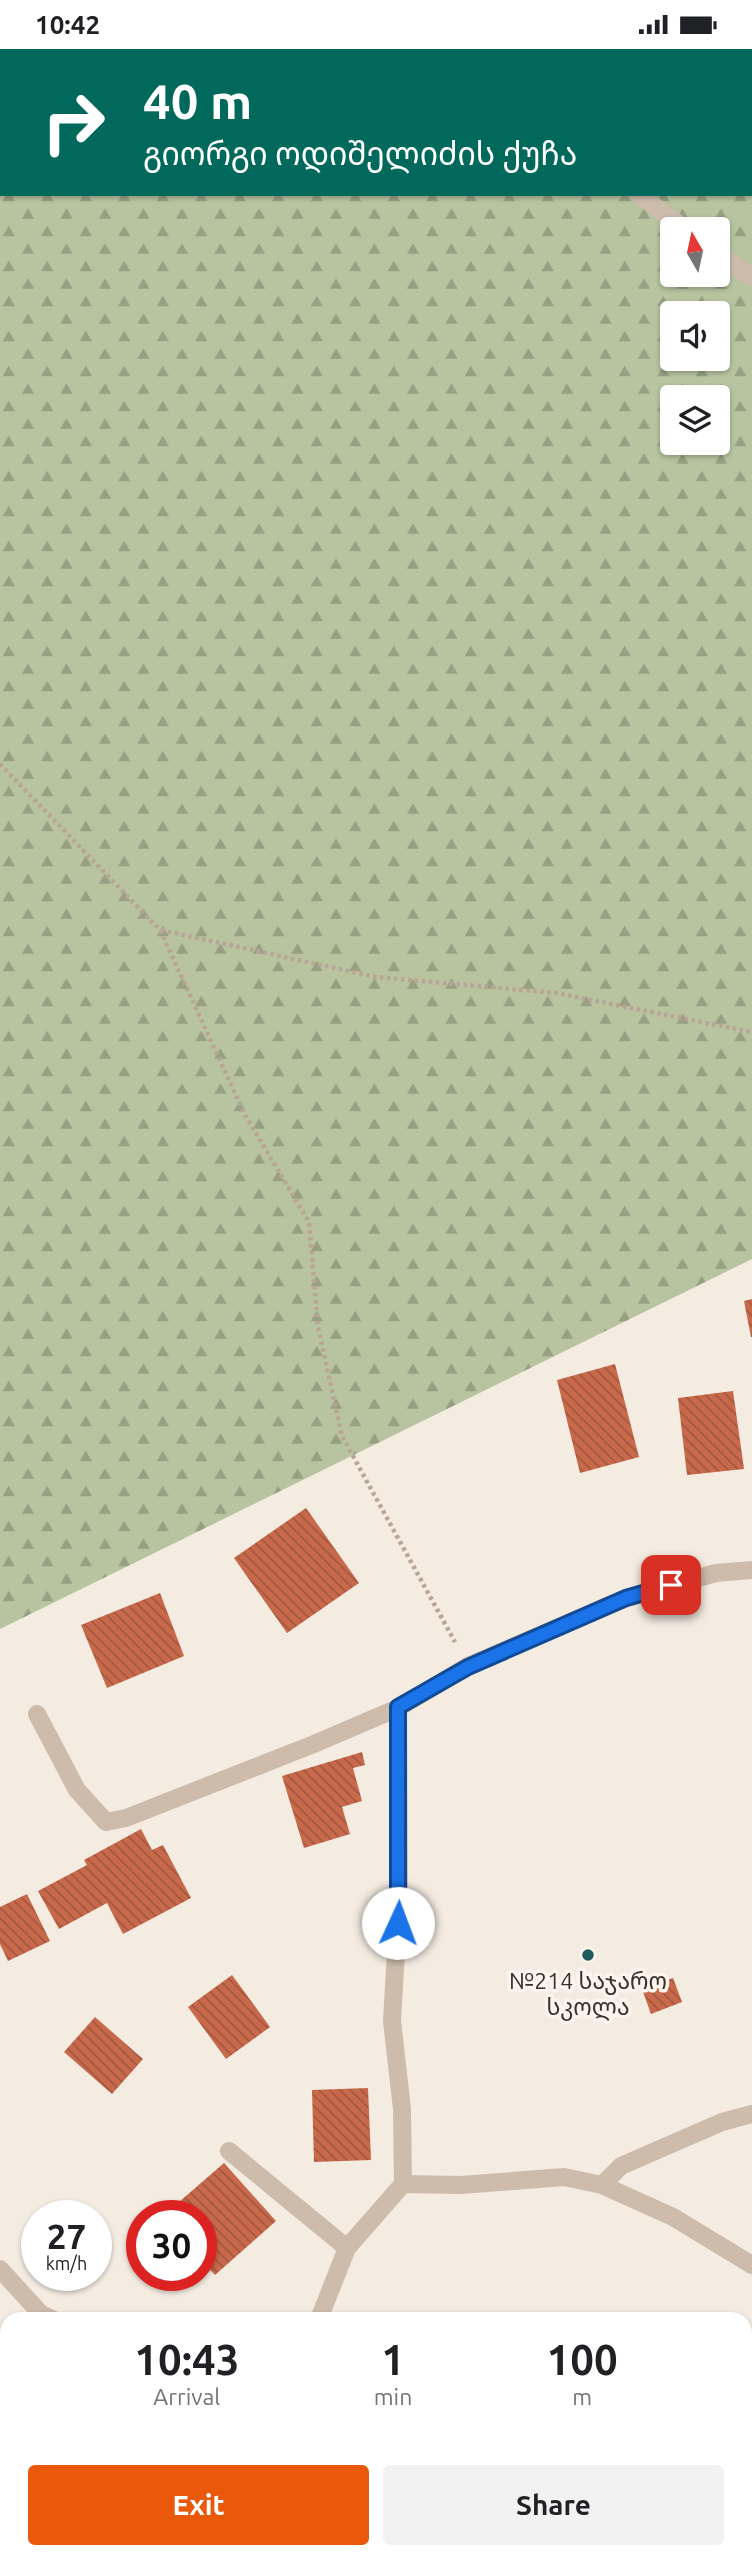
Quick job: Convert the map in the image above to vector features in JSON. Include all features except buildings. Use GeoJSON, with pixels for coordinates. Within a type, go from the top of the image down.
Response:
{"type":"FeatureCollection","features":[{"type":"Feature","properties":{"kind":"street"},"geometry":{"type":"LineString","coordinates":[[641,196],[669,217]]}},
{"type":"Feature","properties":{"kind":"street"},"geometry":{"type":"LineString","coordinates":[[730,262],[752,278]]}},
{"type":"Feature","properties":{"kind":"street"},"geometry":{"type":"LineString","coordinates":[[37,1714],[77,1790],[106,1822],[126,1818],[314,1744],[398,1707],[468,1667],[626,1598],[716,1573],[752,1570]]}},
{"type":"Feature","properties":{"kind":"street"},"geometry":{"type":"LineString","coordinates":[[322,2312],[346,2248],[403,2184],[402,2109],[392,2021],[399,1899],[398,1707]]}},
{"type":"Feature","properties":{"kind":"street"},"geometry":{"type":"LineString","coordinates":[[601,2185],[621,2166],[722,2122],[752,2114]]}},
{"type":"Feature","properties":{"kind":"street"},"geometry":{"type":"LineString","coordinates":[[229,2151],[346,2248]]}},
{"type":"Feature","properties":{"kind":"street"},"geometry":{"type":"LineString","coordinates":[[403,2184],[461,2185],[564,2177],[601,2185],[673,2217],[752,2265]]}},
{"type":"Feature","properties":{"kind":"street"},"geometry":{"type":"LineString","coordinates":[[0,2269],[39,2312]]}},
{"type":"Feature","properties":{"kind":"path"},"geometry":{"type":"LineString","coordinates":[[0,764],[160,930],[245,1115],[309,1221],[318,1327],[342,1436],[468,1667]]}},
{"type":"Feature","properties":{"kind":"path"},"geometry":{"type":"LineString","coordinates":[[160,930],[376,977],[556,993],[752,1032]]}},
{"type":"Feature","properties":{"kind":"green space"},"geometry":{"type":"Polygon","coordinates":[[[0,196],[752,196],[752,1259],[0,1629],[0,196]]]}},
{"type":"Feature","properties":{"kind":"place","name":"№214 საჯარო სკოლა"},"geometry":{"type":"Point","coordinates":[588,1955]}},
{"type":"Feature","properties":{"kind":"route"},"geometry":{"type":"LineString","coordinates":[[398,1923],[398,1707],[468,1667],[626,1598],[671,1585]]}}]}
